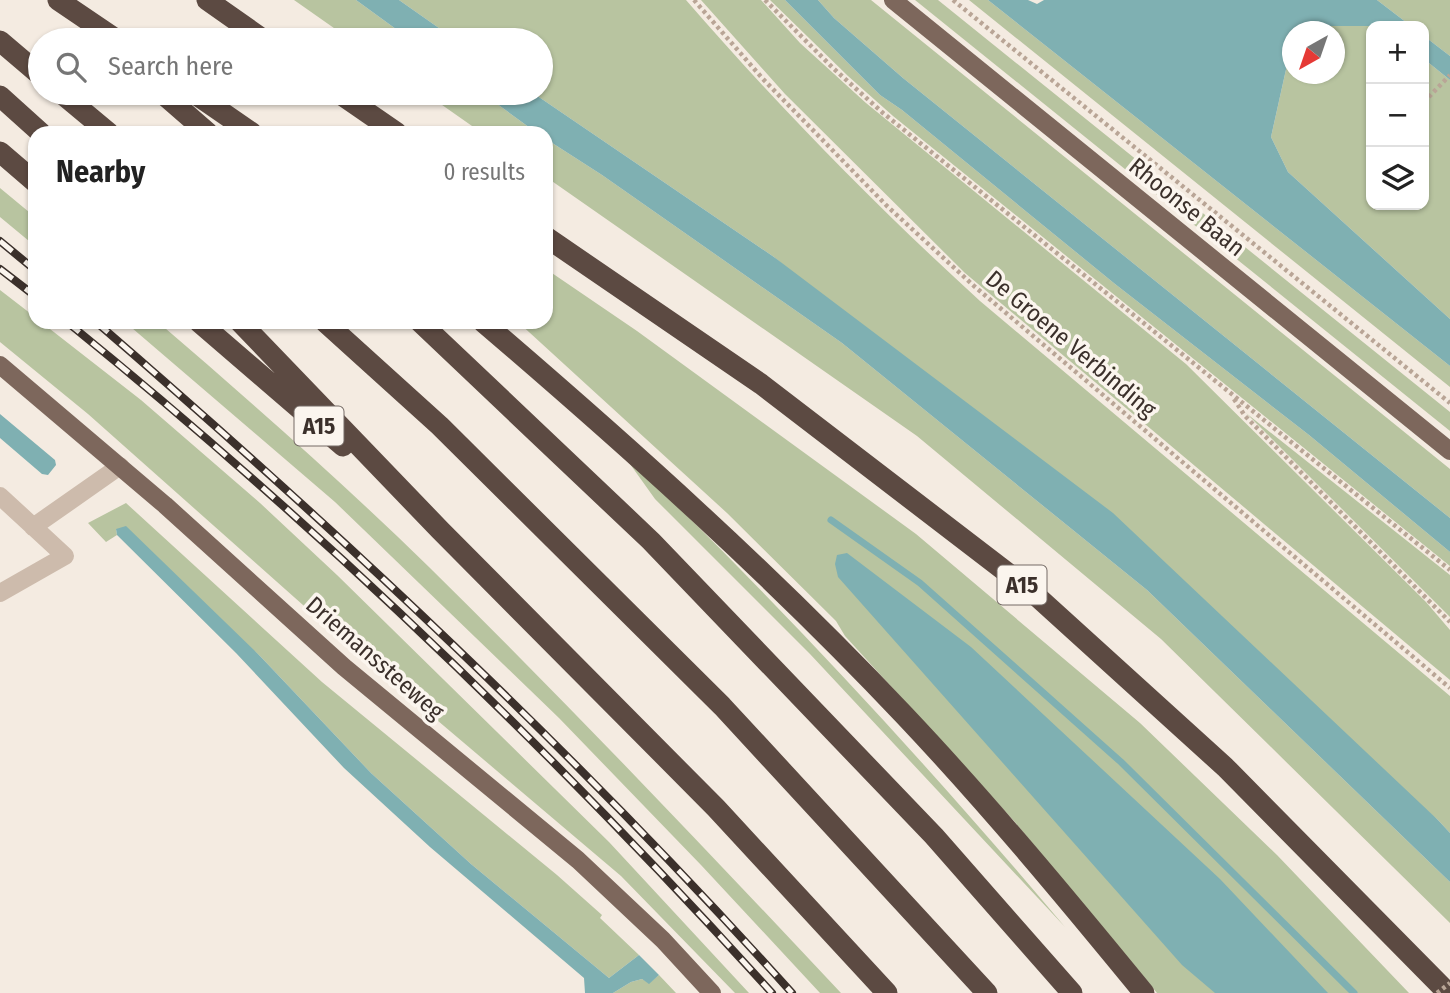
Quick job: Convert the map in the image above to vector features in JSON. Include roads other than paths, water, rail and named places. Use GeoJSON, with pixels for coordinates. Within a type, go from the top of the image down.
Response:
{"type":"FeatureCollection","features":[{"type":"Feature","properties":{"kind":"highway"},"geometry":{"type":"LineString","coordinates":[[56,0],[88,28]]}},
{"type":"Feature","properties":{"kind":"highway"},"geometry":{"type":"LineString","coordinates":[[56,0],[99,28]]}},
{"type":"Feature","properties":{"kind":"highway"},"geometry":{"type":"LineString","coordinates":[[207,0],[247,28]]}},
{"type":"Feature","properties":{"kind":"highway"},"geometry":{"type":"LineString","coordinates":[[0,41],[28,65]]}},
{"type":"Feature","properties":{"kind":"highway"},"geometry":{"type":"LineString","coordinates":[[0,96],[33,126]]}},
{"type":"Feature","properties":{"kind":"highway"},"geometry":{"type":"LineString","coordinates":[[75,105],[101,126]]}},
{"type":"Feature","properties":{"kind":"highway"},"geometry":{"type":"LineString","coordinates":[[176,105],[200,126]]}},
{"type":"Feature","properties":{"kind":"highway"},"geometry":{"type":"LineString","coordinates":[[212,105],[243,126]]}},
{"type":"Feature","properties":{"kind":"highway"},"geometry":{"type":"LineString","coordinates":[[356,105],[387,126]]}},
{"type":"Feature","properties":{"kind":"highway"},"geometry":{"type":"LineString","coordinates":[[0,152],[28,176]]}},
{"type":"Feature","properties":{"kind":"highway","name":"A15"},"geometry":{"type":"LineString","coordinates":[[553,241],[761,384],[1031,591],[1225,767],[1448,993]]}},
{"type":"Feature","properties":{"kind":"highway","name":"A15"},"geometry":{"type":"LineString","coordinates":[[207,329],[440,530]]}},
{"type":"Feature","properties":{"kind":"highway","name":"A15"},"geometry":{"type":"LineString","coordinates":[[247,329],[440,530],[716,808],[887,993]]}},
{"type":"Feature","properties":{"kind":"highway"},"geometry":{"type":"LineString","coordinates":[[333,329],[440,426],[722,706],[987,993]]}},
{"type":"Feature","properties":{"kind":"highway"},"geometry":{"type":"LineString","coordinates":[[427,329],[642,532],[717,609],[934,836],[1072,993]]}},
{"type":"Feature","properties":{"kind":"highway"},"geometry":{"type":"LineString","coordinates":[[491,329],[593,416],[795,603],[915,727],[1050,879],[1144,993]]}},
{"type":"Feature","properties":{"kind":"main road","name":"Rhoonse Baan"},"geometry":{"type":"LineString","coordinates":[[893,0],[1450,452]]}},
{"type":"Feature","properties":{"kind":"main road","name":"Driemanssteeweg"},"geometry":{"type":"LineString","coordinates":[[0,365],[120,466],[344,667],[578,860],[663,940],[712,993]]}},
{"type":"Feature","properties":{"kind":"lane"},"geometry":{"type":"LineString","coordinates":[[33,527],[120,466]]}},
{"type":"Feature","properties":{"kind":"lane"},"geometry":{"type":"LineString","coordinates":[[0,496],[65,556],[0,593]]}},
{"type":"Feature","properties":{"kind":"water"},"geometry":{"type":"Polygon","coordinates":[[[356,0],[399,0],[439,28],[394,28],[356,0]]]}},
{"type":"Feature","properties":{"kind":"water"},"geometry":{"type":"Polygon","coordinates":[[[785,0],[818,0],[834,18],[903,78],[1450,518],[1450,552],[1309,435],[1115,284],[880,95],[785,0]]]}},
{"type":"Feature","properties":{"kind":"water"},"geometry":{"type":"Polygon","coordinates":[[[988,0],[1028,0],[1037,4],[1044,0],[1377,0],[1404,21],[1366,21],[1366,26],[1345,26],[1345,21],[1282,21],[1283,84],[1271,137],[1288,172],[1450,319],[1450,366],[988,0]]]}},
{"type":"Feature","properties":{"kind":"water"},"geometry":{"type":"Polygon","coordinates":[[[1429,40],[1450,56],[1450,80],[1429,63],[1429,40]]]}},
{"type":"Feature","properties":{"kind":"water"},"geometry":{"type":"Polygon","coordinates":[[[498,105],[551,105],[774,257],[1113,513],[1450,833],[1450,882],[1147,590],[842,343],[553,144],[553,126],[527,126],[498,105]]]}},
{"type":"Feature","properties":{"kind":"water"},"geometry":{"type":"Polygon","coordinates":[[[0,414],[55,460],[56,465],[48,475],[42,474],[0,438],[0,414]]]}},
{"type":"Feature","properties":{"kind":"water"},"geometry":{"type":"Polygon","coordinates":[[[126,526],[260,656],[371,773],[471,864],[609,978],[639,955],[659,975],[649,984],[642,979],[613,993],[585,993],[584,978],[430,847],[344,768],[236,653],[117,535],[116,529],[126,526]]]}},
{"type":"Feature","properties":{"kind":"water"},"geometry":{"type":"Polygon","coordinates":[[[847,553],[971,647],[1220,879],[1328,993],[1215,993],[1182,965],[838,577],[835,564],[837,555],[847,553]]]}},
{"type":"Feature","properties":{"kind":"waterway"},"geometry":{"type":"LineString","coordinates":[[831,520],[920,583],[1121,762],[1354,993]]}},
{"type":"Feature","properties":{"kind":"railway"},"geometry":{"type":"LineString","coordinates":[[0,241],[28,264]]}},
{"type":"Feature","properties":{"kind":"railway"},"geometry":{"type":"LineString","coordinates":[[0,269],[28,291]]}},
{"type":"Feature","properties":{"kind":"railway"},"geometry":{"type":"LineString","coordinates":[[75,329],[253,479],[432,644],[605,815],[772,993]]}},
{"type":"Feature","properties":{"kind":"railway"},"geometry":{"type":"LineString","coordinates":[[104,329],[278,482],[455,647],[627,817],[792,993]]}}]}
